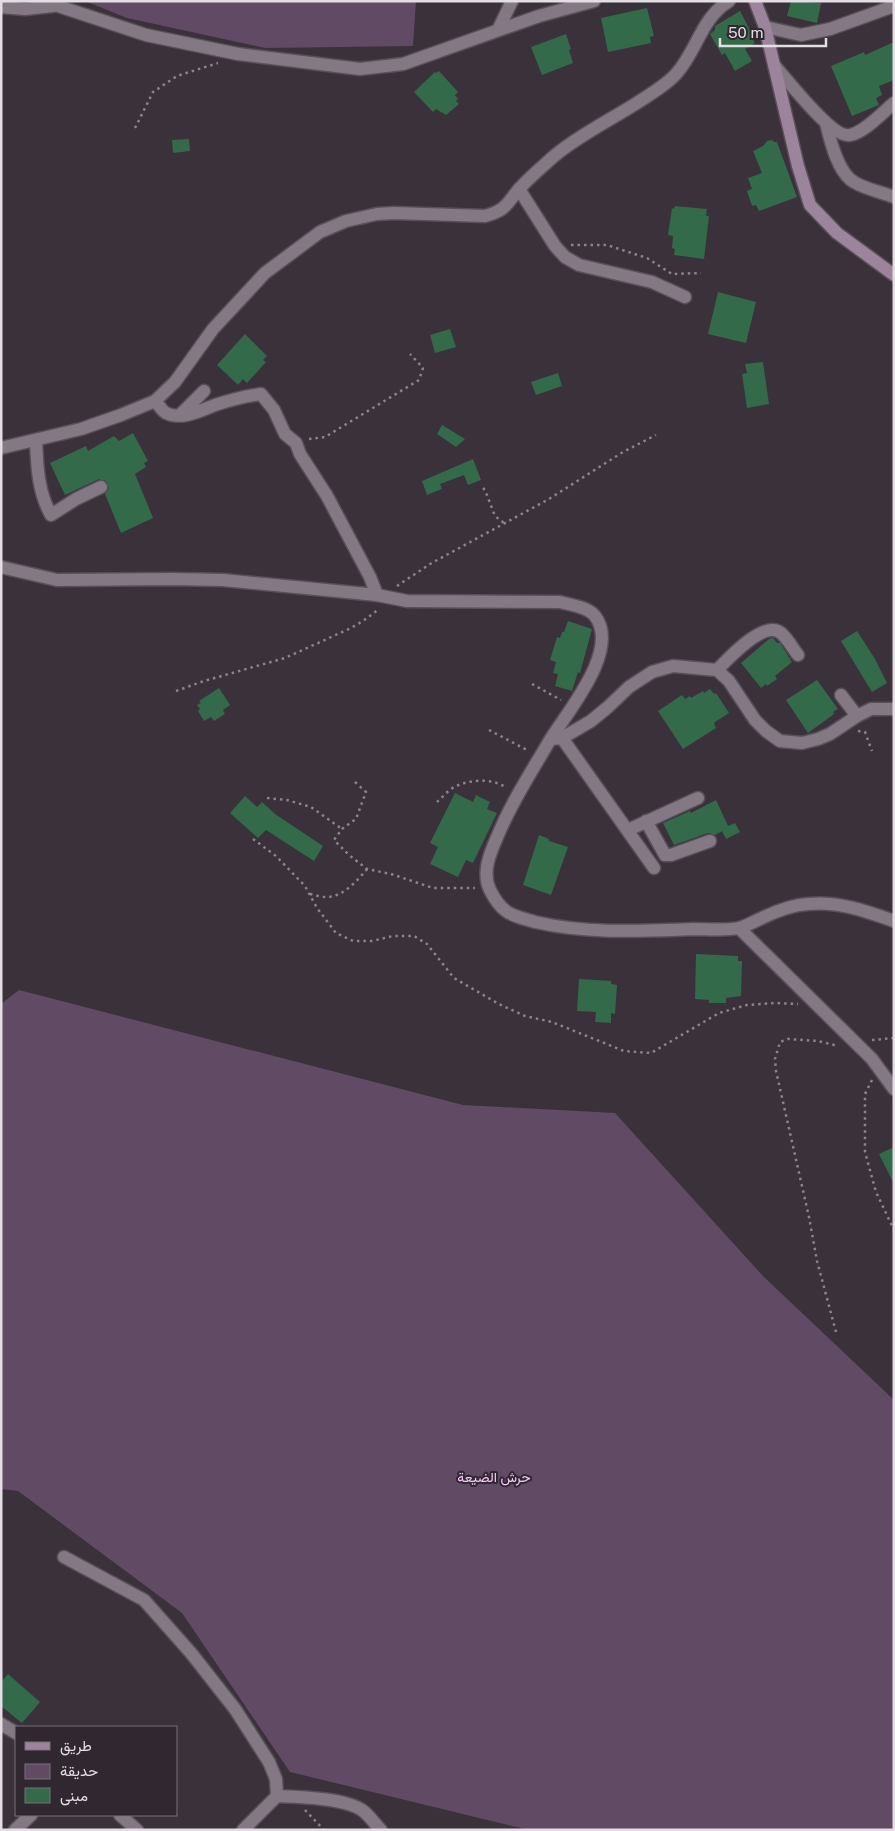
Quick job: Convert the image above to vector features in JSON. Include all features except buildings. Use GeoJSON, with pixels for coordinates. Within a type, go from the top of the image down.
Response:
{"type":"FeatureCollection","features":[{"type":"Feature","properties":{"kind":"street"},"geometry":{"type":"LineString","coordinates":[[43,1],[146,35],[238,54],[347,68],[369,68],[403,64],[498,30],[594,1]]}},
{"type":"Feature","properties":{"kind":"street"},"geometry":{"type":"LineString","coordinates":[[498,30],[512,1]]}},
{"type":"Feature","properties":{"kind":"street"},"geometry":{"type":"LineString","coordinates":[[1,448],[89,426],[155,401],[175,382],[213,329],[265,273],[320,232],[346,221],[376,214],[485,216],[499,212],[509,204],[519,189],[571,142],[640,101],[675,76],[685,64],[702,29],[721,6],[729,1]]}},
{"type":"Feature","properties":{"kind":"street"},"geometry":{"type":"LineString","coordinates":[[755,1],[765,27],[798,166],[810,205],[837,233],[894,276]]}},
{"type":"Feature","properties":{"kind":"street"},"geometry":{"type":"LineString","coordinates":[[1,7],[25,9],[57,5]]}},
{"type":"Feature","properties":{"kind":"street"},"geometry":{"type":"LineString","coordinates":[[765,27],[801,36],[830,29],[894,6]]}},
{"type":"Feature","properties":{"kind":"street"},"geometry":{"type":"LineString","coordinates":[[774,65],[826,123],[845,136],[851,135],[868,124],[894,103]]}},
{"type":"Feature","properties":{"kind":"street"},"geometry":{"type":"LineString","coordinates":[[826,123],[835,154],[842,169],[852,182],[894,197]]}},
{"type":"Feature","properties":{"kind":"street"},"geometry":{"type":"LineString","coordinates":[[519,189],[554,246],[565,257],[579,265],[652,282],[685,296]]}},
{"type":"Feature","properties":{"kind":"street"},"geometry":{"type":"LineString","coordinates":[[180,415],[204,391]]}},
{"type":"Feature","properties":{"kind":"street"},"geometry":{"type":"LineString","coordinates":[[155,401],[166,413],[180,415],[195,413],[214,406],[262,394],[274,410],[285,434],[296,443],[300,454],[327,496],[370,577],[384,596]]}},
{"type":"Feature","properties":{"kind":"street"},"geometry":{"type":"LineString","coordinates":[[36,440],[40,490],[50,515],[100,487]]}},
{"type":"Feature","properties":{"kind":"street"},"geometry":{"type":"LineString","coordinates":[[1,567],[57,580],[223,580],[384,596],[406,601],[560,602],[581,608],[595,615],[601,629],[602,644],[594,670],[556,739],[541,757],[517,794],[490,855],[487,869],[489,888],[497,902],[507,912],[525,919],[555,926],[597,931],[739,928],[769,915],[806,904],[830,903],[858,908],[894,921]]}},
{"type":"Feature","properties":{"kind":"street"},"geometry":{"type":"LineString","coordinates":[[717,670],[746,643],[759,634],[772,630],[780,632],[798,656]]}},
{"type":"Feature","properties":{"kind":"street"},"geometry":{"type":"LineString","coordinates":[[556,739],[591,721],[608,708],[628,687],[652,672],[674,666],[717,670],[729,681],[755,720],[780,742],[802,743],[830,734],[871,709],[894,709]]}},
{"type":"Feature","properties":{"kind":"street"},"geometry":{"type":"LineString","coordinates":[[841,695],[857,716]]}},
{"type":"Feature","properties":{"kind":"street"},"geometry":{"type":"LineString","coordinates":[[556,739],[628,830],[654,868]]}},
{"type":"Feature","properties":{"kind":"street"},"geometry":{"type":"LineString","coordinates":[[628,830],[698,798]]}},
{"type":"Feature","properties":{"kind":"street"},"geometry":{"type":"LineString","coordinates":[[646,822],[665,855],[671,855],[710,841]]}},
{"type":"Feature","properties":{"kind":"street"},"geometry":{"type":"LineString","coordinates":[[739,928],[814,1004],[849,1045],[878,1067],[894,1088]]}},
{"type":"Feature","properties":{"kind":"street"},"geometry":{"type":"LineString","coordinates":[[64,1557],[144,1600],[191,1653],[235,1710],[269,1762],[276,1780],[277,1796]]}},
{"type":"Feature","properties":{"kind":"street"},"geometry":{"type":"LineString","coordinates":[[1,1724],[15,1732]]}},
{"type":"Feature","properties":{"kind":"street"},"geometry":{"type":"LineString","coordinates":[[243,1830],[277,1796],[322,1799],[356,1808],[362,1810],[382,1830]]}},
{"type":"Feature","properties":{"kind":"street"},"geometry":{"type":"LineString","coordinates":[[15,1830],[30,1816]]}},
{"type":"Feature","properties":{"kind":"street"},"geometry":{"type":"LineString","coordinates":[[121,1816],[137,1830]]}},
{"type":"Feature","properties":{"kind":"path"},"geometry":{"type":"LineString","coordinates":[[135,128],[152,92],[177,76],[213,66],[238,54]]}},
{"type":"Feature","properties":{"kind":"path"},"geometry":{"type":"LineString","coordinates":[[554,246],[607,245],[647,258],[672,274],[701,273]]}},
{"type":"Feature","properties":{"kind":"path"},"geometry":{"type":"LineString","coordinates":[[296,443],[325,437],[419,380],[423,368],[410,354]]}},
{"type":"Feature","properties":{"kind":"path"},"geometry":{"type":"LineString","coordinates":[[176,691],[204,680],[285,658],[363,621],[376,613],[384,596],[430,564],[556,495],[623,452],[656,435]]}},
{"type":"Feature","properties":{"kind":"path"},"geometry":{"type":"LineString","coordinates":[[483,488],[486,490],[495,516],[504,523]]}},
{"type":"Feature","properties":{"kind":"path"},"geometry":{"type":"LineString","coordinates":[[532,684],[573,707]]}},
{"type":"Feature","properties":{"kind":"path"},"geometry":{"type":"LineString","coordinates":[[489,730],[541,757]]}},
{"type":"Feature","properties":{"kind":"path"},"geometry":{"type":"LineString","coordinates":[[830,734],[842,735],[858,731],[865,732],[872,751]]}},
{"type":"Feature","properties":{"kind":"path"},"geometry":{"type":"LineString","coordinates":[[437,802],[455,787],[479,780],[498,782],[517,794]]}},
{"type":"Feature","properties":{"kind":"path"},"geometry":{"type":"LineString","coordinates":[[355,782],[366,792],[356,819],[342,828],[334,840],[349,855],[367,869],[391,874],[433,888],[489,888]]}},
{"type":"Feature","properties":{"kind":"path"},"geometry":{"type":"LineString","coordinates":[[266,798],[287,800],[311,807],[342,828]]}},
{"type":"Feature","properties":{"kind":"path"},"geometry":{"type":"LineString","coordinates":[[253,839],[276,856],[305,886],[317,908],[336,933],[353,941],[372,942],[393,936],[414,936],[427,944],[454,978],[500,1004],[525,1016],[552,1022],[624,1052],[651,1053],[719,1013],[747,1005],[775,1003],[814,1004]]}},
{"type":"Feature","properties":{"kind":"path"},"geometry":{"type":"LineString","coordinates":[[310,894],[325,897],[335,896],[359,879],[367,869]]}},
{"type":"Feature","properties":{"kind":"path"},"geometry":{"type":"LineString","coordinates":[[836,1332],[817,1261],[775,1059],[780,1042],[788,1039],[849,1045],[894,1038]]}},
{"type":"Feature","properties":{"kind":"path"},"geometry":{"type":"LineString","coordinates":[[878,1067],[865,1094],[865,1152],[876,1192],[894,1230]]}},
{"type":"Feature","properties":{"kind":"path"},"geometry":{"type":"LineString","coordinates":[[295,1797],[309,1816],[324,1830]]}},
{"type":"Feature","properties":{"kind":"green space"},"geometry":{"type":"Polygon","coordinates":[[[85,1],[416,1],[413,46],[265,48],[127,18],[85,1]]]}},
{"type":"Feature","properties":{"kind":"green space","name":"حرش الضيعة"},"geometry":{"type":"Polygon","coordinates":[[[19,990],[463,1105],[615,1113],[763,1276],[894,1400],[894,1830],[529,1830],[290,1772],[182,1613],[18,1491],[1,1489],[1,1004],[19,990]]]}}]}
